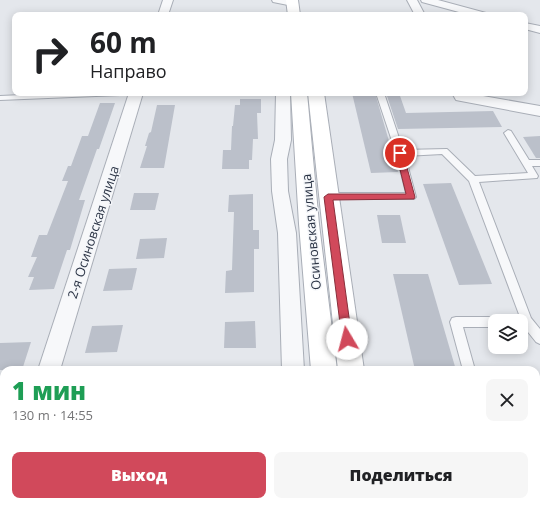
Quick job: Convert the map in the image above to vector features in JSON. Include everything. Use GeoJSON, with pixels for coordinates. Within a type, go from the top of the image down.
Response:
{"type":"FeatureCollection","features":[{"type":"Feature","properties":{"kind":"street"},"geometry":{"type":"LineString","coordinates":[[164,12],[168,0]]}},
{"type":"Feature","properties":{"kind":"street"},"geometry":{"type":"LineString","coordinates":[[412,0],[418,12]]}},
{"type":"Feature","properties":{"kind":"street"},"geometry":{"type":"LineString","coordinates":[[426,0],[471,12]]}},
{"type":"Feature","properties":{"kind":"street"},"geometry":{"type":"LineString","coordinates":[[277,3],[296,4],[303,12]]}},
{"type":"Feature","properties":{"kind":"street"},"geometry":{"type":"LineString","coordinates":[[528,27],[540,30]]}},
{"type":"Feature","properties":{"kind":"street","name":"2-я Осиновская улица"},"geometry":{"type":"LineString","coordinates":[[51,366],[135,96]]}},
{"type":"Feature","properties":{"kind":"street"},"geometry":{"type":"LineString","coordinates":[[283,96],[283,140],[279,160],[279,175],[287,233],[293,366]]}},
{"type":"Feature","properties":{"kind":"street","name":"Осиновская улица"},"geometry":{"type":"LineString","coordinates":[[299,96],[309,224],[324,366]]}},
{"type":"Feature","properties":{"kind":"street","name":"Осиновская улица"},"geometry":{"type":"LineString","coordinates":[[316,96],[350,366]]}},
{"type":"Feature","properties":{"kind":"street"},"geometry":{"type":"LineString","coordinates":[[465,96],[540,111]]}},
{"type":"Feature","properties":{"kind":"lane"},"geometry":{"type":"LineString","coordinates":[[0,98],[48,96]]}},
{"type":"Feature","properties":{"kind":"lane"},"geometry":{"type":"LineString","coordinates":[[328,197],[411,197],[400,153],[381,96]]}},
{"type":"Feature","properties":{"kind":"lane"},"geometry":{"type":"LineString","coordinates":[[473,178],[534,176],[508,133]]}},
{"type":"Feature","properties":{"kind":"lane"},"geometry":{"type":"LineString","coordinates":[[400,153],[444,151],[473,178],[521,314]]}},
{"type":"Feature","properties":{"kind":"lane"},"geometry":{"type":"LineString","coordinates":[[526,163],[540,162]]}},
{"type":"Feature","properties":{"kind":"lane"},"geometry":{"type":"LineString","coordinates":[[468,366],[456,322],[488,322]]}},
{"type":"Feature","properties":{"kind":"lane"},"geometry":{"type":"LineString","coordinates":[[528,326],[540,338]]}},
{"type":"Feature","properties":{"kind":"building"},"geometry":{"type":"Polygon","coordinates":[[[353,96],[376,96],[398,172],[371,173],[353,96]]]}},
{"type":"Feature","properties":{"kind":"building"},"geometry":{"type":"Polygon","coordinates":[[[387,96],[400,96],[406,113],[493,111],[502,127],[398,129],[387,96]]]}},
{"type":"Feature","properties":{"kind":"building"},"geometry":{"type":"Polygon","coordinates":[[[240,99],[261,99],[261,113],[257,113],[258,139],[253,139],[252,160],[249,160],[249,169],[222,169],[223,150],[231,150],[235,105],[240,105],[240,99]]]}},
{"type":"Feature","properties":{"kind":"building"},"geometry":{"type":"Polygon","coordinates":[[[100,103],[115,103],[79,200],[85,200],[70,250],[67,250],[54,289],[29,290],[34,277],[28,277],[37,257],[31,257],[39,235],[47,235],[68,181],[62,181],[68,166],[71,166],[82,136],[88,136],[100,103]]]}},
{"type":"Feature","properties":{"kind":"building"},"geometry":{"type":"Polygon","coordinates":[[[157,105],[175,105],[164,168],[140,168],[147,146],[145,146],[149,133],[151,132],[157,105]]]}},
{"type":"Feature","properties":{"kind":"building"},"geometry":{"type":"Polygon","coordinates":[[[540,136],[540,158],[536,158],[523,137],[540,136]]]}},
{"type":"Feature","properties":{"kind":"building"},"geometry":{"type":"Polygon","coordinates":[[[451,183],[492,284],[459,285],[423,184],[451,183]]]}},
{"type":"Feature","properties":{"kind":"building"},"geometry":{"type":"Polygon","coordinates":[[[134,193],[159,193],[155,210],[130,210],[134,193]]]}},
{"type":"Feature","properties":{"kind":"building"},"geometry":{"type":"Polygon","coordinates":[[[253,194],[253,230],[259,230],[259,249],[254,249],[254,292],[225,293],[226,271],[232,270],[234,212],[228,212],[229,195],[253,194]]]}},
{"type":"Feature","properties":{"kind":"building"},"geometry":{"type":"Polygon","coordinates":[[[377,215],[400,215],[406,243],[382,243],[377,215]]]}},
{"type":"Feature","properties":{"kind":"building"},"geometry":{"type":"Polygon","coordinates":[[[167,238],[164,258],[136,259],[140,239],[167,238]]]}},
{"type":"Feature","properties":{"kind":"building"},"geometry":{"type":"Polygon","coordinates":[[[137,268],[132,290],[103,291],[109,269],[137,268]]]}},
{"type":"Feature","properties":{"kind":"building"},"geometry":{"type":"Polygon","coordinates":[[[393,274],[428,274],[455,366],[414,366],[393,274]]]}},
{"type":"Feature","properties":{"kind":"building"},"geometry":{"type":"Polygon","coordinates":[[[255,321],[256,348],[224,348],[225,322],[255,321]]]}},
{"type":"Feature","properties":{"kind":"building"},"geometry":{"type":"Polygon","coordinates":[[[123,325],[117,352],[85,353],[92,326],[123,325]]]}},
{"type":"Feature","properties":{"kind":"building"},"geometry":{"type":"Polygon","coordinates":[[[31,342],[23,366],[0,366],[0,343],[31,342]]]}},
{"type":"Feature","properties":{"kind":"route"},"geometry":{"type":"LineString","coordinates":[[347,339],[328,197],[411,197],[400,153]]}}]}
